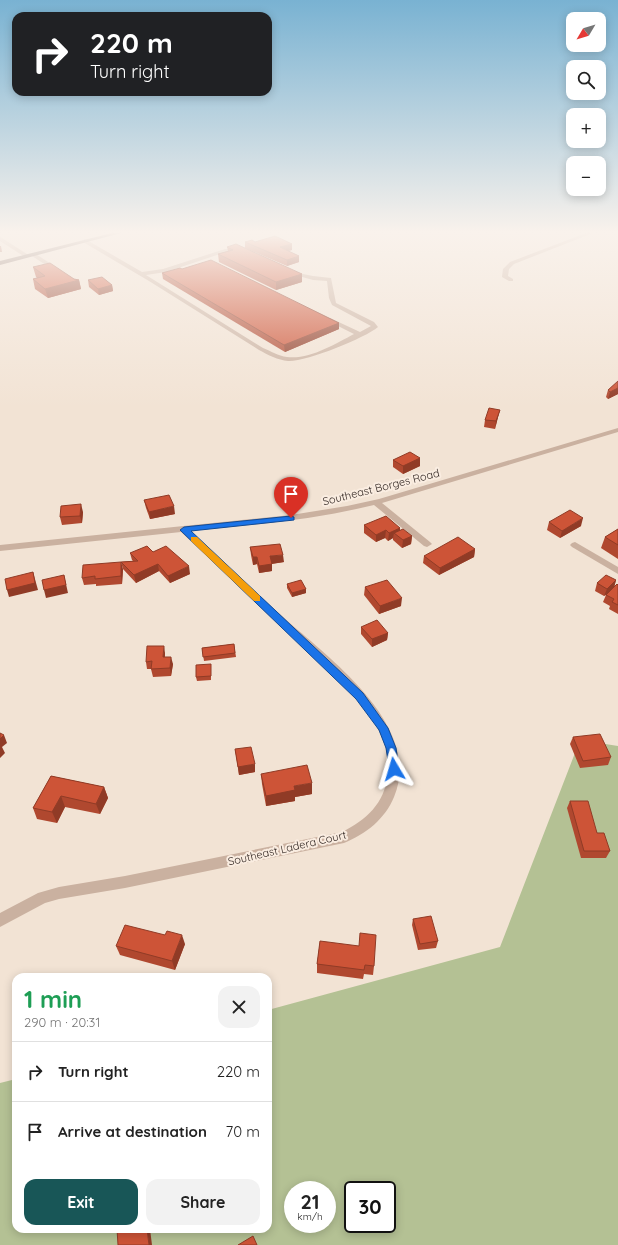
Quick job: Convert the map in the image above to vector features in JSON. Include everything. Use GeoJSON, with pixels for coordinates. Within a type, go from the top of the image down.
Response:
{"type":"FeatureCollection","features":[{"type":"Feature","properties":{"kind":"street"},"geometry":{"type":"LineString","coordinates":[[167,291],[261,349],[278,357],[294,359],[312,355],[375,327],[372,323],[334,304],[331,291]]}},
{"type":"Feature","properties":{"kind":"street"},"geometry":{"type":"LineString","coordinates":[[320,315],[359,334]]}},
{"type":"Feature","properties":{"kind":"street","name":"Southeast Borges Road"},"geometry":{"type":"LineString","coordinates":[[0,548],[291,518],[376,502],[618,430]]}},
{"type":"Feature","properties":{"kind":"street"},"geometry":{"type":"LineString","coordinates":[[376,502],[427,544]]}},
{"type":"Feature","properties":{"kind":"street","name":"Southeast Ladera Court"},"geometry":{"type":"LineString","coordinates":[[0,920],[43,897],[59,893],[125,882],[344,837],[360,830],[374,820],[384,807],[390,794],[394,769],[391,748],[378,720],[360,696],[184,530]]}},
{"type":"Feature","properties":{"kind":"street"},"geometry":{"type":"LineString","coordinates":[[575,545],[618,572]]}},
{"type":"Feature","properties":{"kind":"green space"},"geometry":{"type":"Polygon","coordinates":[[[580,740],[618,746],[618,1245],[0,1245],[0,1083],[12,1080],[12,1233],[272,1233],[272,1009],[500,947],[580,740]]]}},
{"type":"Feature","properties":{"kind":"building"},"geometry":{"type":"Polygon","coordinates":[[[193,291],[274,291],[339,323],[284,345],[193,291]]]}},
{"type":"Feature","properties":{"kind":"building"},"geometry":{"type":"Polygon","coordinates":[[[618,381],[618,388],[610,392],[608,390],[618,381]]]}},
{"type":"Feature","properties":{"kind":"building"},"geometry":{"type":"Polygon","coordinates":[[[489,408],[500,410],[496,421],[485,420],[489,408]]]}},
{"type":"Feature","properties":{"kind":"building"},"geometry":{"type":"Polygon","coordinates":[[[410,452],[420,458],[403,466],[393,460],[410,452]]]}},
{"type":"Feature","properties":{"kind":"building"},"geometry":{"type":"Polygon","coordinates":[[[169,495],[174,506],[149,512],[144,500],[169,495]]]}},
{"type":"Feature","properties":{"kind":"building"},"geometry":{"type":"Polygon","coordinates":[[[81,504],[80,516],[60,517],[61,506],[81,504]]]}},
{"type":"Feature","properties":{"kind":"building"},"geometry":{"type":"Polygon","coordinates":[[[570,510],[583,518],[562,531],[549,522],[570,510]]]}},
{"type":"Feature","properties":{"kind":"building"},"geometry":{"type":"Polygon","coordinates":[[[386,516],[400,528],[389,533],[386,530],[376,535],[364,525],[386,516]]]}},
{"type":"Feature","properties":{"kind":"building"},"geometry":{"type":"Polygon","coordinates":[[[403,529],[412,536],[403,540],[394,533],[403,529]]]}},
{"type":"Feature","properties":{"kind":"building"},"geometry":{"type":"Polygon","coordinates":[[[618,529],[618,545],[605,537],[618,529]]]}},
{"type":"Feature","properties":{"kind":"building"},"geometry":{"type":"Polygon","coordinates":[[[458,537],[475,549],[440,568],[424,556],[458,537]]]}},
{"type":"Feature","properties":{"kind":"building"},"geometry":{"type":"Polygon","coordinates":[[[280,544],[283,555],[270,556],[272,564],[259,566],[257,557],[253,557],[250,547],[280,544]]]}},
{"type":"Feature","properties":{"kind":"building"},"geometry":{"type":"Polygon","coordinates":[[[147,546],[153,552],[166,546],[189,566],[168,576],[158,564],[134,575],[121,562],[138,561],[130,553],[147,546]]]}},
{"type":"Feature","properties":{"kind":"building"},"geometry":{"type":"Polygon","coordinates":[[[121,562],[121,576],[95,579],[95,576],[82,578],[83,565],[121,562]]]}},
{"type":"Feature","properties":{"kind":"building"},"geometry":{"type":"Polygon","coordinates":[[[33,572],[35,583],[7,590],[5,579],[33,572]]]}},
{"type":"Feature","properties":{"kind":"building"},"geometry":{"type":"Polygon","coordinates":[[[64,575],[66,585],[44,590],[42,580],[64,575]]]}},
{"type":"Feature","properties":{"kind":"building"},"geometry":{"type":"Polygon","coordinates":[[[606,575],[616,580],[607,589],[597,583],[606,575]]]}},
{"type":"Feature","properties":{"kind":"building"},"geometry":{"type":"Polygon","coordinates":[[[301,580],[306,589],[292,593],[287,584],[301,580]]]}},
{"type":"Feature","properties":{"kind":"building"},"geometry":{"type":"Polygon","coordinates":[[[387,580],[402,598],[380,606],[365,587],[387,580]]]}},
{"type":"Feature","properties":{"kind":"building"},"geometry":{"type":"Polygon","coordinates":[[[617,584],[618,605],[612,602],[614,599],[606,595],[617,584]]]}},
{"type":"Feature","properties":{"kind":"building"},"geometry":{"type":"Polygon","coordinates":[[[377,620],[388,633],[372,639],[361,627],[377,620]]]}},
{"type":"Feature","properties":{"kind":"building"},"geometry":{"type":"Polygon","coordinates":[[[234,644],[235,653],[203,657],[202,648],[234,644]]]}},
{"type":"Feature","properties":{"kind":"building"},"geometry":{"type":"Polygon","coordinates":[[[147,646],[164,646],[163,657],[171,657],[170,668],[151,669],[152,661],[146,662],[147,646]]]}},
{"type":"Feature","properties":{"kind":"building"},"geometry":{"type":"Polygon","coordinates":[[[211,664],[211,676],[196,677],[196,665],[211,664]]]}},
{"type":"Feature","properties":{"kind":"building"},"geometry":{"type":"Polygon","coordinates":[[[0,733],[4,735],[0,739],[0,733]]]}},
{"type":"Feature","properties":{"kind":"building"},"geometry":{"type":"Polygon","coordinates":[[[600,734],[611,757],[583,761],[573,737],[600,734]]]}},
{"type":"Feature","properties":{"kind":"building"},"geometry":{"type":"Polygon","coordinates":[[[251,747],[255,764],[238,767],[235,749],[251,747]]]}},
{"type":"Feature","properties":{"kind":"building"},"geometry":{"type":"Polygon","coordinates":[[[307,765],[312,783],[294,786],[295,790],[266,796],[261,774],[307,765]]]}},
{"type":"Feature","properties":{"kind":"building"},"geometry":{"type":"Polygon","coordinates":[[[51,776],[104,787],[96,804],[61,796],[52,812],[33,808],[51,776]]]}},
{"type":"Feature","properties":{"kind":"building"},"geometry":{"type":"Polygon","coordinates":[[[570,801],[588,801],[597,833],[604,833],[610,851],[584,851],[570,801]]]}},
{"type":"Feature","properties":{"kind":"building"},"geometry":{"type":"Polygon","coordinates":[[[431,916],[438,941],[420,944],[413,919],[431,916]]]}},
{"type":"Feature","properties":{"kind":"building"},"geometry":{"type":"Polygon","coordinates":[[[125,925],[165,935],[167,931],[182,935],[172,961],[116,946],[125,925]]]}},
{"type":"Feature","properties":{"kind":"building"},"geometry":{"type":"Polygon","coordinates":[[[360,933],[376,935],[374,966],[365,965],[364,970],[317,964],[320,941],[359,946],[360,933]]]}},
{"type":"Feature","properties":{"kind":"building"},"geometry":{"type":"Polygon","coordinates":[[[117,1233],[148,1233],[149,1245],[118,1245],[117,1233]]]}},
{"type":"Feature","properties":{"kind":"building"},"geometry":{"type":"Polygon","coordinates":[[[253,1236],[257,1245],[238,1245],[253,1236]]]}},
{"type":"Feature","properties":{"kind":"slow traffic"},"geometry":{"type":"LineString","coordinates":[[194,539],[257,599]]}},
{"type":"Feature","properties":{"kind":"route"},"geometry":{"type":"LineString","coordinates":[[291,518],[184,530],[360,696],[383,728],[391,748],[394,769]]}}]}
